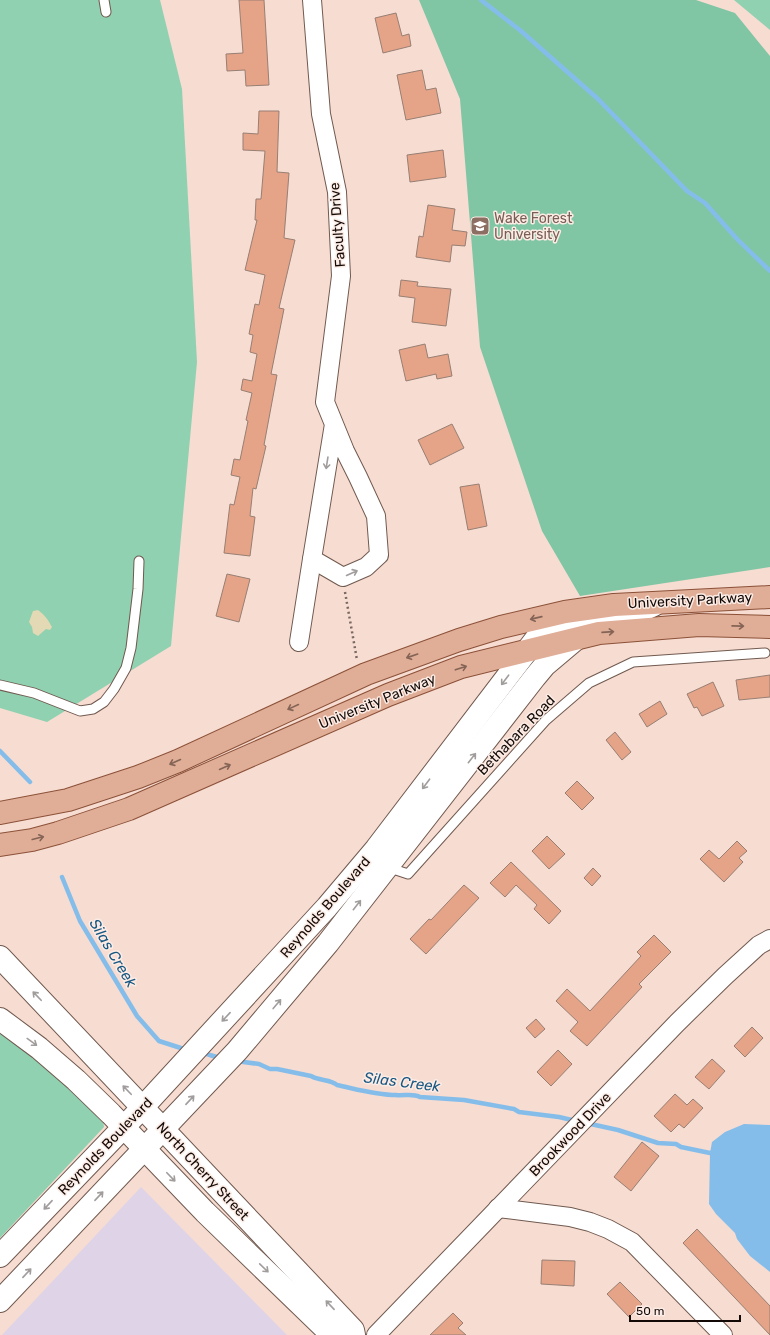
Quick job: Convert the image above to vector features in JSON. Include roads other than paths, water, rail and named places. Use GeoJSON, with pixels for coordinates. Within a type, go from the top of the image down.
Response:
{"type":"FeatureCollection","features":[{"type":"Feature","properties":{"kind":"main road","name":"University Parkway"},"geometry":{"type":"LineString","coordinates":[[0,813],[68,800],[138,777],[366,674],[459,640],[536,618],[614,605],[662,601],[770,596]]}},
{"type":"Feature","properties":{"kind":"main road","name":"Reynolds Boulevard"},"geometry":{"type":"LineString","coordinates":[[0,1256],[142,1107],[337,895],[376,849],[539,636],[550,629],[601,618],[634,614],[662,601]]}},
{"type":"Feature","properties":{"kind":"main road","name":"University Parkway"},"geometry":{"type":"LineString","coordinates":[[0,845],[32,840],[58,833],[129,809],[388,695],[461,667],[529,649],[599,633],[699,625],[770,627]]}},
{"type":"Feature","properties":{"kind":"main road","name":"Reynolds Boulevard"},"geometry":{"type":"LineString","coordinates":[[0,1301],[237,1051],[328,942],[535,677],[545,666],[577,638]]}},
{"type":"Feature","properties":{"kind":"main road","name":"North Cherry Street"},"geometry":{"type":"LineString","coordinates":[[0,957],[353,1330],[354,1335]]}},
{"type":"Feature","properties":{"kind":"main road","name":"North Cherry Street"},"geometry":{"type":"LineString","coordinates":[[0,1019],[39,1048],[76,1080],[205,1212],[332,1335]]}},
{"type":"Feature","properties":{"kind":"street","name":"Faculty Drive"},"geometry":{"type":"LineString","coordinates":[[312,0],[321,114],[337,192],[341,276],[325,402],[344,451],[376,516],[379,555],[366,567],[343,577],[312,559]]}},
{"type":"Feature","properties":{"kind":"street"},"geometry":{"type":"LineString","coordinates":[[299,642],[334,424]]}},
{"type":"Feature","properties":{"kind":"street","name":"Brookwood Drive"},"geometry":{"type":"LineString","coordinates":[[376,1335],[719,981],[759,945],[770,939]]}},
{"type":"Feature","properties":{"kind":"street"},"geometry":{"type":"LineString","coordinates":[[498,1208],[590,1222],[608,1229],[632,1242],[724,1335]]}},
{"type":"Feature","properties":{"kind":"lane"},"geometry":{"type":"LineString","coordinates":[[104,0],[106,12]]}},
{"type":"Feature","properties":{"kind":"lane"},"geometry":{"type":"LineString","coordinates":[[0,684],[34,693],[80,711],[93,709],[104,702],[114,689],[126,668],[131,648],[138,589],[139,561]]}},
{"type":"Feature","properties":{"kind":"lane","name":"Bethabara Road"},"geometry":{"type":"LineString","coordinates":[[387,867],[408,874],[546,720],[589,683],[634,662],[765,653]]}},
{"type":"Feature","properties":{"kind":"water"},"geometry":{"type":"Polygon","coordinates":[[[744,1124],[770,1125],[770,1272],[750,1256],[737,1239],[735,1233],[716,1214],[709,1204],[710,1153],[712,1142],[725,1132],[744,1124]]]}},
{"type":"Feature","properties":{"kind":"waterway"},"geometry":{"type":"LineString","coordinates":[[481,0],[521,31],[598,99],[687,191],[705,203],[737,239],[770,271]]}},
{"type":"Feature","properties":{"kind":"waterway","name":"Silas Creek"},"geometry":{"type":"LineString","coordinates":[[0,751],[30,782]]}},
{"type":"Feature","properties":{"kind":"waterway","name":"Silas Creek"},"geometry":{"type":"LineString","coordinates":[[62,877],[80,921],[137,1016],[159,1041],[187,1050]]}},
{"type":"Feature","properties":{"kind":"waterway","name":"Silas Creek"},"geometry":{"type":"LineString","coordinates":[[202,1053],[221,1058]]}},
{"type":"Feature","properties":{"kind":"waterway","name":"Silas Creek"},"geometry":{"type":"LineString","coordinates":[[236,1061],[259,1064],[270,1069],[311,1076],[337,1085],[374,1093],[464,1100],[514,1109],[519,1112],[559,1117],[576,1121]]}},
{"type":"Feature","properties":{"kind":"waterway","name":"Silas Creek"},"geometry":{"type":"LineString","coordinates":[[586,1123],[618,1130],[658,1143],[676,1144],[681,1147],[710,1153],[716,1152]]}},
{"type":"Feature","properties":{"kind":"place","name":"Wake Forest University"},"geometry":{"type":"Point","coordinates":[480,226]}}]}
